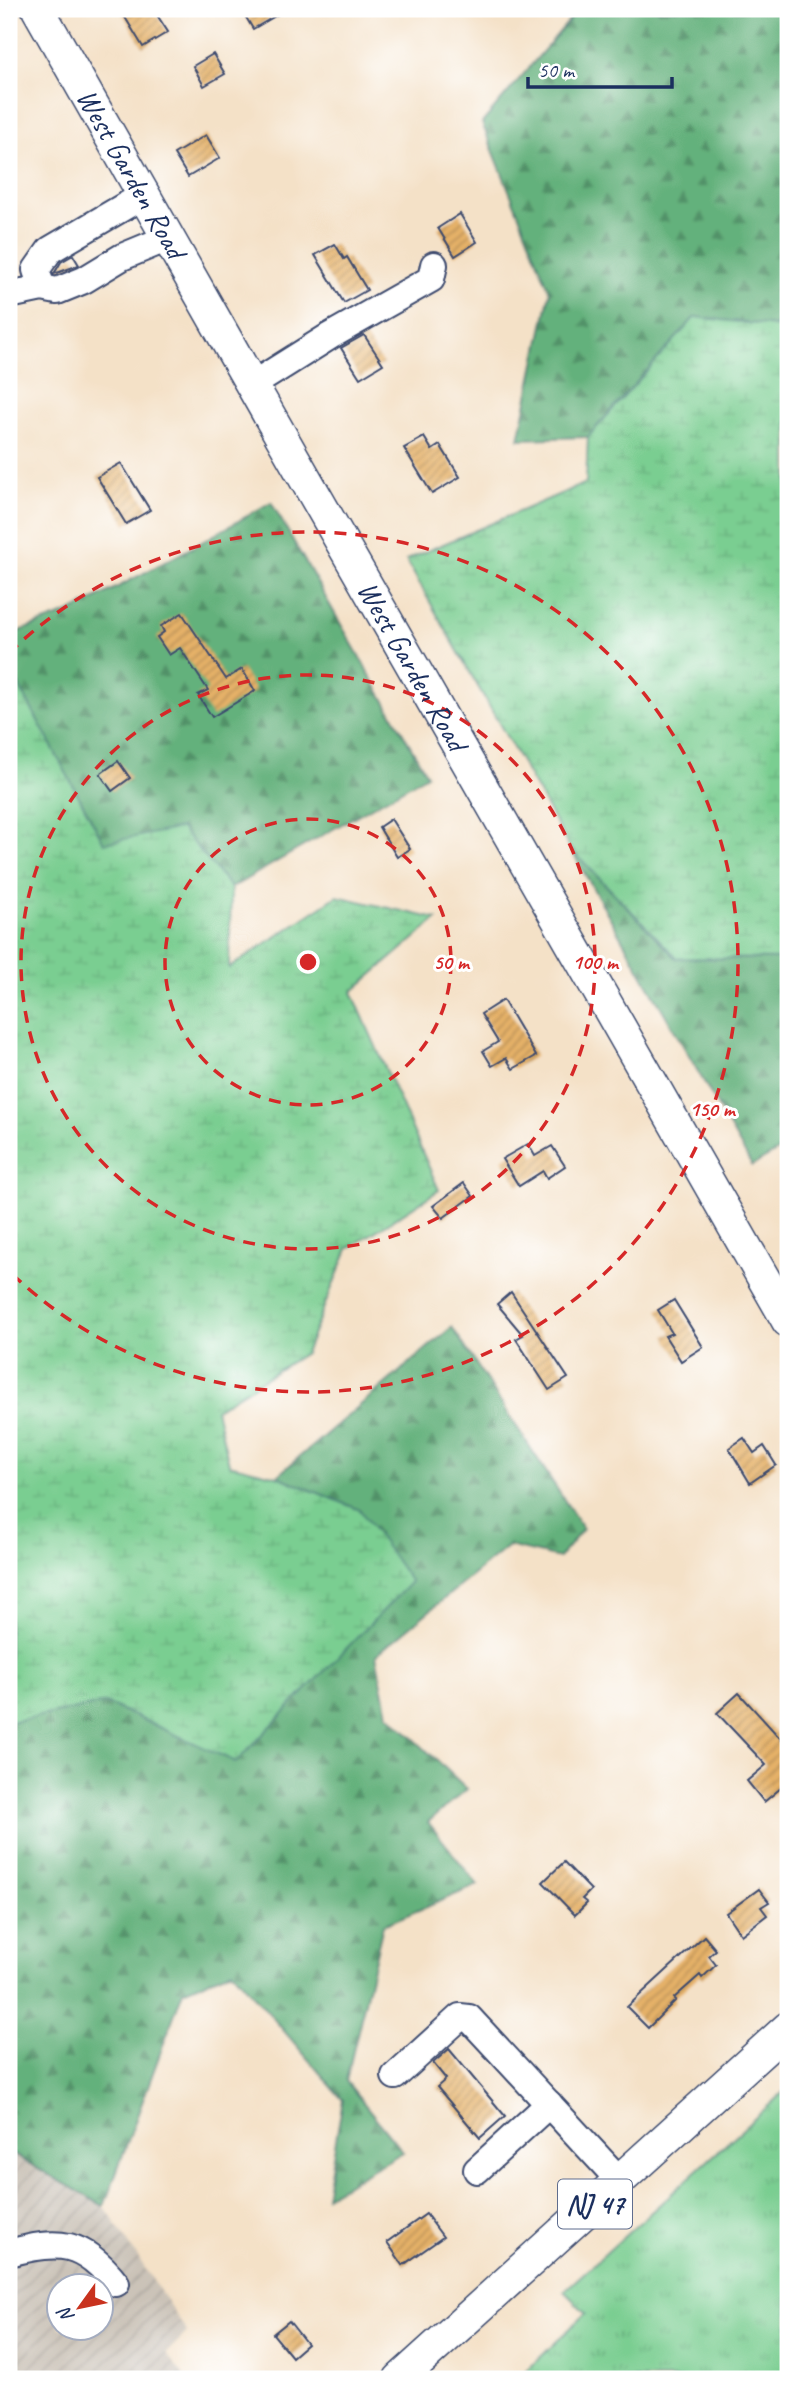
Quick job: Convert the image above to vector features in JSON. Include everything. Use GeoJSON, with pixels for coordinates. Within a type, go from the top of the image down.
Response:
{"type":"FeatureCollection","features":[{"type":"Feature","properties":{"kind":"main road","name":"West Garden Road"},"geometry":{"type":"LineString","coordinates":[[38,9],[788,1321]]}},
{"type":"Feature","properties":{"kind":"main road","name":"NJ 47"},"geometry":{"type":"LineString","coordinates":[[400,2379],[788,2028]]}},
{"type":"Feature","properties":{"kind":"lane"},"geometry":{"type":"LineString","coordinates":[[42,288],[36,270],[50,250],[144,195]]}},
{"type":"Feature","properties":{"kind":"lane"},"geometry":{"type":"LineString","coordinates":[[9,295],[42,288],[57,291],[84,281],[122,257],[168,238]]}},
{"type":"Feature","properties":{"kind":"lane"},"geometry":{"type":"LineString","coordinates":[[252,385],[330,336],[431,279],[434,265]]}},
{"type":"Feature","properties":{"kind":"lane"},"geometry":{"type":"LineString","coordinates":[[395,2076],[463,2015],[469,2018],[620,2181]]}},
{"type":"Feature","properties":{"kind":"lane"},"geometry":{"type":"LineString","coordinates":[[477,2170],[549,2104]]}},
{"type":"Feature","properties":{"kind":"lane"},"geometry":{"type":"LineString","coordinates":[[9,2253],[44,2246],[67,2247],[84,2251],[107,2272]]}},
{"type":"Feature","properties":{"kind":"shaded area"},"geometry":{"type":"Polygon","coordinates":[[[9,2152],[104,2206],[187,2332],[166,2353],[187,2379],[9,2379],[9,2152]]]}},
{"type":"Feature","properties":{"kind":"green space"},"geometry":{"type":"Polygon","coordinates":[[[579,9],[788,9],[788,337],[783,327],[695,317],[588,437],[519,439],[550,292],[482,123],[579,9]]]}},
{"type":"Feature","properties":{"kind":"green space"},"geometry":{"type":"Polygon","coordinates":[[[695,317],[784,327],[788,337],[788,959],[677,958],[570,848],[406,560],[586,483],[588,437],[695,317]]]}},
{"type":"Feature","properties":{"kind":"green space"},"geometry":{"type":"Polygon","coordinates":[[[271,502],[427,775],[231,888],[181,828],[104,844],[9,667],[9,635],[71,612],[271,502]]]}},
{"type":"Feature","properties":{"kind":"green space"},"geometry":{"type":"Polygon","coordinates":[[[9,667],[104,843],[181,828],[231,888],[229,968],[337,896],[437,919],[352,992],[439,1190],[348,1249],[305,1353],[216,1409],[229,1464],[277,1476],[360,1510],[411,1582],[236,1762],[106,1703],[9,1722],[9,667]]]}},
{"type":"Feature","properties":{"kind":"green space"},"geometry":{"type":"Polygon","coordinates":[[[570,848],[676,958],[788,959],[788,1145],[752,1166],[570,848]]]}},
{"type":"Feature","properties":{"kind":"green space"},"geometry":{"type":"Polygon","coordinates":[[[452,1327],[583,1529],[559,1558],[508,1546],[376,1655],[388,1714],[467,1789],[428,1822],[478,1885],[383,1925],[346,2081],[403,2152],[326,2196],[343,2100],[232,1970],[183,1991],[104,2206],[9,2152],[9,1722],[106,1703],[237,1762],[360,1510],[277,1476],[452,1327]]]}},
{"type":"Feature","properties":{"kind":"green space"},"geometry":{"type":"Polygon","coordinates":[[[788,2088],[788,2379],[518,2379],[586,2313],[564,2291],[788,2088]]]}},
{"type":"Feature","properties":{"kind":"building"},"geometry":{"type":"Polygon","coordinates":[[[120,9],[153,9],[168,32],[143,47],[120,9]]]}},
{"type":"Feature","properties":{"kind":"building"},"geometry":{"type":"Polygon","coordinates":[[[241,9],[287,9],[253,29],[241,9]]]}},
{"type":"Feature","properties":{"kind":"building"},"geometry":{"type":"Polygon","coordinates":[[[213,54],[225,74],[204,86],[193,66],[213,54]]]}},
{"type":"Feature","properties":{"kind":"building"},"geometry":{"type":"Polygon","coordinates":[[[206,135],[220,158],[188,177],[174,154],[206,135]]]}},
{"type":"Feature","properties":{"kind":"building"},"geometry":{"type":"Polygon","coordinates":[[[460,214],[477,242],[455,256],[438,228],[460,214]]]}},
{"type":"Feature","properties":{"kind":"building"},"geometry":{"type":"Polygon","coordinates":[[[335,244],[344,259],[347,257],[367,290],[344,303],[315,255],[335,244]]]}},
{"type":"Feature","properties":{"kind":"building"},"geometry":{"type":"Polygon","coordinates":[[[73,255],[79,265],[54,274],[61,262],[73,255]]]}},
{"type":"Feature","properties":{"kind":"building"},"geometry":{"type":"Polygon","coordinates":[[[364,335],[383,364],[360,378],[341,348],[364,335]]]}},
{"type":"Feature","properties":{"kind":"building"},"geometry":{"type":"Polygon","coordinates":[[[424,437],[432,450],[440,445],[460,477],[432,494],[404,448],[424,437]]]}},
{"type":"Feature","properties":{"kind":"building"},"geometry":{"type":"Polygon","coordinates":[[[121,463],[150,510],[126,524],[97,477],[121,463]]]}},
{"type":"Feature","properties":{"kind":"building"},"geometry":{"type":"Polygon","coordinates":[[[182,613],[226,679],[242,669],[255,691],[212,717],[198,695],[208,690],[180,648],[169,655],[157,637],[164,632],[161,626],[182,613]]]}},
{"type":"Feature","properties":{"kind":"building"},"geometry":{"type":"Polygon","coordinates":[[[118,761],[130,778],[112,791],[100,774],[118,761]]]}},
{"type":"Feature","properties":{"kind":"building"},"geometry":{"type":"Polygon","coordinates":[[[391,819],[410,849],[397,857],[379,827],[391,819]]]}},
{"type":"Feature","properties":{"kind":"building"},"geometry":{"type":"Polygon","coordinates":[[[503,1000],[536,1056],[513,1069],[506,1058],[492,1066],[483,1051],[498,1042],[481,1014],[503,1000]]]}},
{"type":"Feature","properties":{"kind":"building"},"geometry":{"type":"Polygon","coordinates":[[[528,1144],[535,1156],[552,1146],[565,1166],[547,1178],[543,1171],[519,1186],[502,1159],[528,1144]]]}},
{"type":"Feature","properties":{"kind":"building"},"geometry":{"type":"Polygon","coordinates":[[[464,1183],[473,1196],[443,1218],[433,1206],[464,1183]]]}},
{"type":"Feature","properties":{"kind":"building"},"geometry":{"type":"Polygon","coordinates":[[[511,1292],[568,1378],[549,1390],[516,1339],[523,1335],[497,1304],[511,1292]]]}},
{"type":"Feature","properties":{"kind":"building"},"geometry":{"type":"Polygon","coordinates":[[[674,1300],[703,1347],[681,1361],[665,1336],[672,1333],[658,1310],[674,1300]]]}},
{"type":"Feature","properties":{"kind":"building"},"geometry":{"type":"Polygon","coordinates":[[[744,1438],[754,1453],[764,1446],[776,1465],[750,1483],[729,1448],[744,1438]]]}},
{"type":"Feature","properties":{"kind":"building"},"geometry":{"type":"Polygon","coordinates":[[[739,1693],[788,1747],[788,1782],[764,1802],[747,1781],[766,1765],[717,1713],[739,1693]]]}},
{"type":"Feature","properties":{"kind":"building"},"geometry":{"type":"Polygon","coordinates":[[[564,1862],[591,1890],[582,1899],[587,1903],[575,1915],[543,1882],[564,1862]]]}},
{"type":"Feature","properties":{"kind":"building"},"geometry":{"type":"Polygon","coordinates":[[[759,1889],[769,1902],[761,1907],[767,1915],[741,1935],[726,1913],[759,1889]]]}},
{"type":"Feature","properties":{"kind":"building"},"geometry":{"type":"Polygon","coordinates":[[[704,1936],[716,1950],[709,1956],[716,1965],[674,1998],[676,2000],[648,2028],[627,2007],[704,1936]]]}},
{"type":"Feature","properties":{"kind":"building"},"geometry":{"type":"Polygon","coordinates":[[[449,2049],[505,2116],[480,2138],[437,2087],[446,2079],[433,2063],[449,2049]]]}},
{"type":"Feature","properties":{"kind":"building"},"geometry":{"type":"Polygon","coordinates":[[[426,2214],[443,2237],[403,2265],[387,2242],[426,2214]]]}},
{"type":"Feature","properties":{"kind":"building"},"geometry":{"type":"Polygon","coordinates":[[[289,2321],[307,2344],[292,2357],[273,2334],[289,2321]]]}}]}
